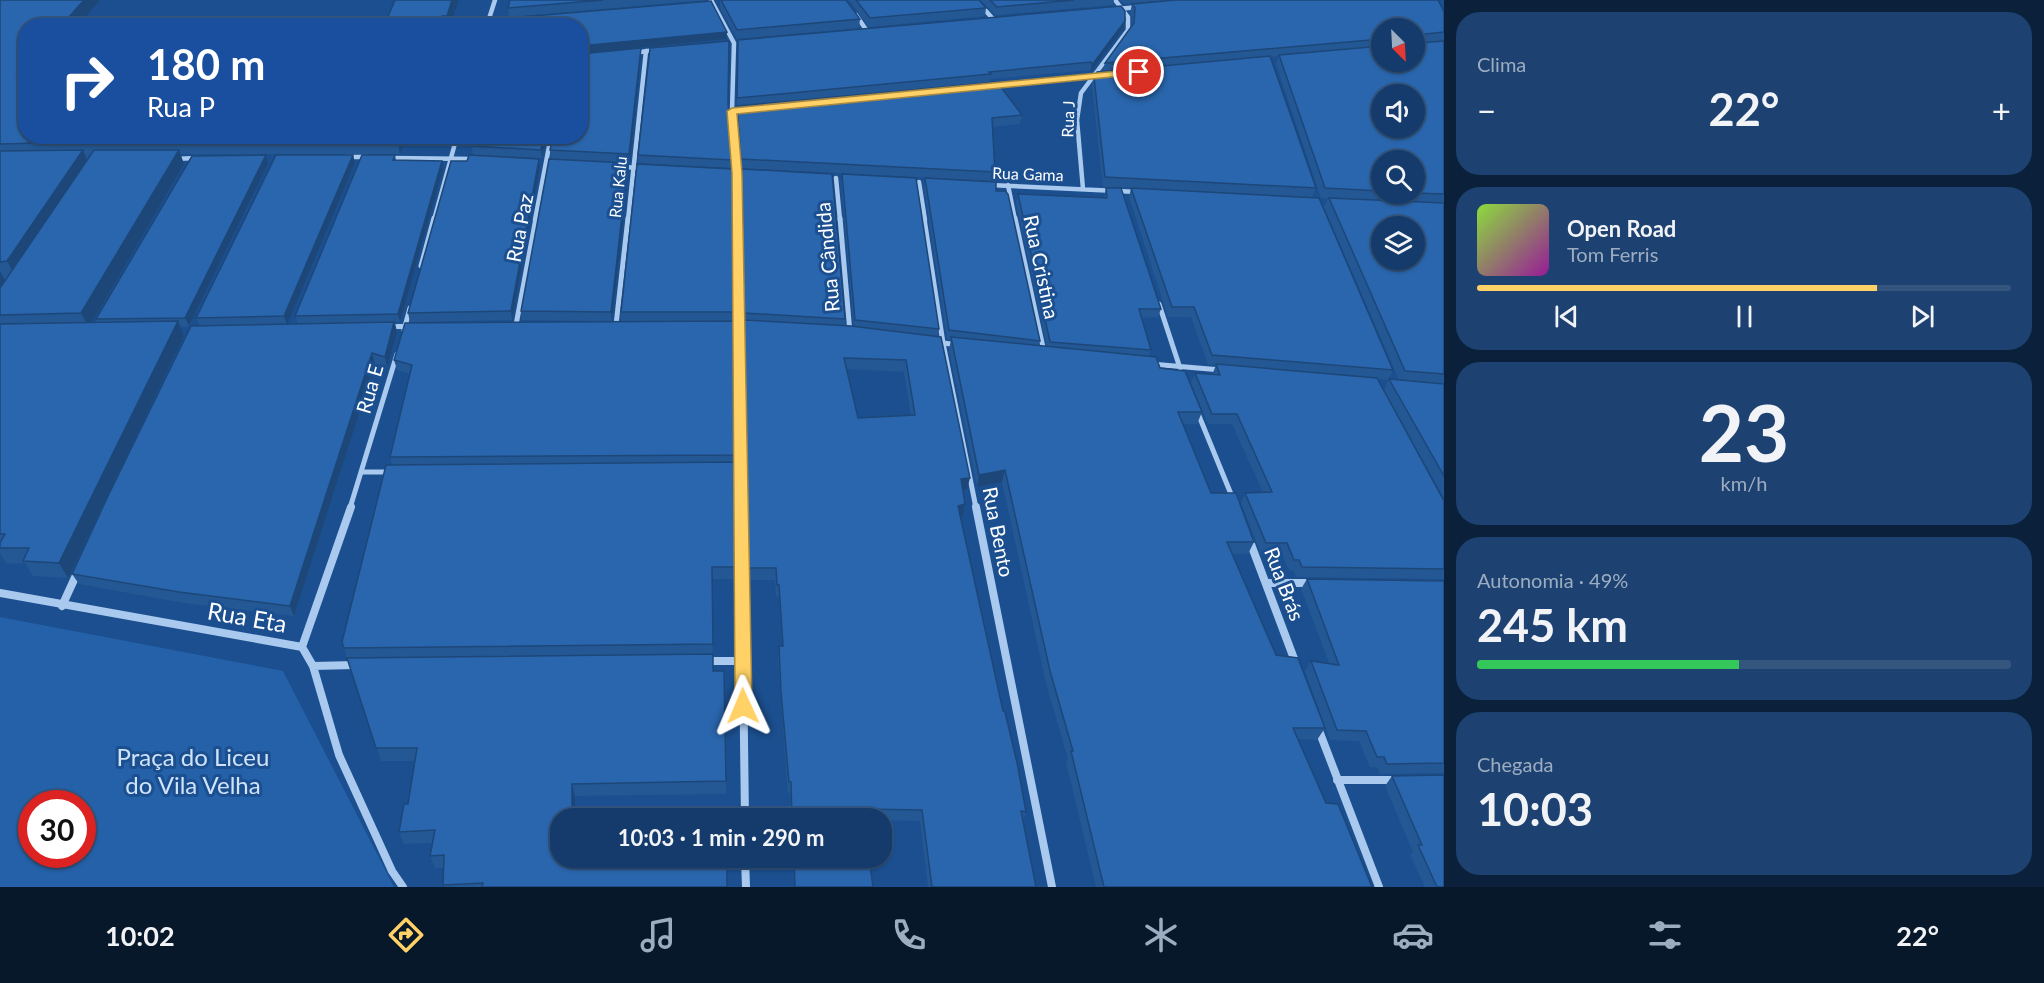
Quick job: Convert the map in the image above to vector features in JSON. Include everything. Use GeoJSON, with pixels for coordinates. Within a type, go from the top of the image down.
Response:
{"type":"FeatureCollection","features":[{"type":"Feature","properties":{"kind":"street"},"geometry":{"type":"LineString","coordinates":[[489,18],[495,0]]}},
{"type":"Feature","properties":{"kind":"street"},"geometry":{"type":"LineString","coordinates":[[976,0],[994,20]]}},
{"type":"Feature","properties":{"kind":"street"},"geometry":{"type":"LineString","coordinates":[[1114,0],[1124,8]]}},
{"type":"Feature","properties":{"kind":"street"},"geometry":{"type":"LineString","coordinates":[[701,5],[712,2],[725,3]]}},
{"type":"Feature","properties":{"kind":"street"},"geometry":{"type":"LineString","coordinates":[[712,2],[734,43],[732,111],[737,173],[740,327],[745,808]]}},
{"type":"Feature","properties":{"kind":"street"},"geometry":{"type":"LineString","coordinates":[[1112,9],[1146,6]]}},
{"type":"Feature","properties":{"kind":"street"},"geometry":{"type":"LineString","coordinates":[[851,8],[867,31]]}},
{"type":"Feature","properties":{"kind":"street","name":"Rua J"},"geometry":{"type":"LineString","coordinates":[[1083,189],[1077,120],[1082,93],[1128,30],[1130,21],[1124,8]]}},
{"type":"Feature","properties":{"kind":"street"},"geometry":{"type":"LineString","coordinates":[[982,21],[1005,19]]}},
{"type":"Feature","properties":{"kind":"street"},"geometry":{"type":"LineString","coordinates":[[856,32],[879,30]]}},
{"type":"Feature","properties":{"kind":"street"},"geometry":{"type":"LineString","coordinates":[[723,44],[745,42]]}},
{"type":"Feature","properties":{"kind":"street"},"geometry":{"type":"LineString","coordinates":[[624,53],[657,50]]}},
{"type":"Feature","properties":{"kind":"street","name":"Rua Kalu"},"geometry":{"type":"LineString","coordinates":[[616,325],[646,51]]}},
{"type":"Feature","properties":{"kind":"street"},"geometry":{"type":"LineString","coordinates":[[990,86],[1107,75]]}},
{"type":"Feature","properties":{"kind":"street"},"geometry":{"type":"LineString","coordinates":[[732,111],[744,110]]}},
{"type":"Feature","properties":{"kind":"street"},"geometry":{"type":"LineString","coordinates":[[420,270],[455,144]]}},
{"type":"Feature","properties":{"kind":"street","name":"Rua Paz"},"geometry":{"type":"LineString","coordinates":[[516,325],[550,144]]}},
{"type":"Feature","properties":{"kind":"street"},"geometry":{"type":"LineString","coordinates":[[340,157],[373,157]]}},
{"type":"Feature","properties":{"kind":"street"},"geometry":{"type":"LineString","coordinates":[[357,168],[362,157]]}},
{"type":"Feature","properties":{"kind":"street"},"geometry":{"type":"LineString","coordinates":[[187,169],[193,158]]}},
{"type":"Feature","properties":{"kind":"street"},"geometry":{"type":"LineString","coordinates":[[169,159],[205,158]]}},
{"type":"Feature","properties":{"kind":"street"},"geometry":{"type":"LineString","coordinates":[[384,158],[483,160]]}},
{"type":"Feature","properties":{"kind":"street"},"geometry":{"type":"LineString","coordinates":[[537,162],[558,163]]}},
{"type":"Feature","properties":{"kind":"street"},"geometry":{"type":"LineString","coordinates":[[610,166],[655,168]]}},
{"type":"Feature","properties":{"kind":"street"},"geometry":{"type":"LineString","coordinates":[[714,172],[759,174]]}},
{"type":"Feature","properties":{"kind":"street"},"geometry":{"type":"LineString","coordinates":[[825,177],[848,179]]}},
{"type":"Feature","properties":{"kind":"street","name":"Rua Cândida"},"geometry":{"type":"LineString","coordinates":[[836,178],[850,333]]}},
{"type":"Feature","properties":{"kind":"street"},"geometry":{"type":"LineString","coordinates":[[907,182],[930,183]]}},
{"type":"Feature","properties":{"kind":"street","name":"Rua Bento"},"geometry":{"type":"LineString","coordinates":[[919,182],[943,343],[1052,887]]}},
{"type":"Feature","properties":{"kind":"street","name":"Rua Gama"},"geometry":{"type":"LineString","coordinates":[[986,184],[1145,193]]}},
{"type":"Feature","properties":{"kind":"street","name":"Rua Cristina"},"geometry":{"type":"LineString","coordinates":[[1008,185],[1044,355]]}},
{"type":"Feature","properties":{"kind":"street"},"geometry":{"type":"LineString","coordinates":[[1122,191],[1126,202]]}},
{"type":"Feature","properties":{"kind":"street"},"geometry":{"type":"LineString","coordinates":[[1158,301],[1183,377]]}},
{"type":"Feature","properties":{"kind":"street"},"geometry":{"type":"LineString","coordinates":[[401,338],[411,304]]}},
{"type":"Feature","properties":{"kind":"street"},"geometry":{"type":"LineString","coordinates":[[505,325],[527,325]]}},
{"type":"Feature","properties":{"kind":"street"},"geometry":{"type":"LineString","coordinates":[[605,325],[628,325]]}},
{"type":"Feature","properties":{"kind":"street"},"geometry":{"type":"LineString","coordinates":[[382,327],[416,326]]}},
{"type":"Feature","properties":{"kind":"street"},"geometry":{"type":"LineString","coordinates":[[717,326],[762,328]]}},
{"type":"Feature","properties":{"kind":"street"},"geometry":{"type":"LineString","coordinates":[[839,332],[861,334]]}},
{"type":"Feature","properties":{"kind":"street"},"geometry":{"type":"LineString","coordinates":[[931,341],[965,345]]}},
{"type":"Feature","properties":{"kind":"street","name":"Rua E"},"geometry":{"type":"LineString","coordinates":[[302,647],[363,472],[398,349]]}},
{"type":"Feature","properties":{"kind":"street"},"geometry":{"type":"LineString","coordinates":[[1033,354],[1056,356]]}},
{"type":"Feature","properties":{"kind":"street"},"geometry":{"type":"LineString","coordinates":[[1145,363],[1225,370]]}},
{"type":"Feature","properties":{"kind":"street"},"geometry":{"type":"LineString","coordinates":[[1192,399],[1236,507]]}},
{"type":"Feature","properties":{"kind":"street"},"geometry":{"type":"LineString","coordinates":[[730,469],[742,469]]}},
{"type":"Feature","properties":{"kind":"street"},"geometry":{"type":"LineString","coordinates":[[363,472],[399,472]]}},
{"type":"Feature","properties":{"kind":"street","name":"Rua Brás"},"geometry":{"type":"LineString","coordinates":[[1245,529],[1298,670]]}},
{"type":"Feature","properties":{"kind":"street"},"geometry":{"type":"LineString","coordinates":[[62,606],[82,563]]}},
{"type":"Feature","properties":{"kind":"street"},"geometry":{"type":"LineString","coordinates":[[1266,583],[1314,583]]}},
{"type":"Feature","properties":{"kind":"street","name":"Rua Eta"},"geometry":{"type":"LineString","coordinates":[[0,593],[62,606],[302,647],[313,666],[339,755],[392,871],[403,887]]}},
{"type":"Feature","properties":{"kind":"street"},"geometry":{"type":"LineString","coordinates":[[695,662],[742,661]]}},
{"type":"Feature","properties":{"kind":"street"},"geometry":{"type":"LineString","coordinates":[[313,666],[361,665]]}},
{"type":"Feature","properties":{"kind":"street"},"geometry":{"type":"LineString","coordinates":[[1317,725],[1379,887]]}},
{"type":"Feature","properties":{"kind":"street"},"geometry":{"type":"LineString","coordinates":[[1337,780],[1408,780]]}},
{"type":"Feature","properties":{"kind":"street"},"geometry":{"type":"LineString","coordinates":[[745,868],[746,887]]}},
{"type":"Feature","properties":{"kind":"green space","name":"Praça do Liceu do Vila Velha"},"geometry":{"type":"Polygon","coordinates":[[[0,617],[283,671],[394,887],[0,887],[0,617]]]}},
{"type":"Feature","properties":{"kind":"building"},"geometry":{"type":"Polygon","coordinates":[[[0,0],[84,0],[68,18],[18,18],[18,144],[0,144],[0,0]]]}},
{"type":"Feature","properties":{"kind":"building"},"geometry":{"type":"Polygon","coordinates":[[[395,0],[452,0],[447,16],[442,18],[387,18],[395,0]]]}},
{"type":"Feature","properties":{"kind":"building"},"geometry":{"type":"Polygon","coordinates":[[[510,0],[603,0],[508,8],[510,0]]]}},
{"type":"Feature","properties":{"kind":"building"},"geometry":{"type":"Polygon","coordinates":[[[721,0],[846,0],[860,19],[737,30],[721,0]]]}},
{"type":"Feature","properties":{"kind":"building"},"geometry":{"type":"Polygon","coordinates":[[[856,0],[979,0],[986,8],[870,18],[856,0]]]}},
{"type":"Feature","properties":{"kind":"building"},"geometry":{"type":"Polygon","coordinates":[[[990,0],[1074,0],[997,7],[990,0]]]}},
{"type":"Feature","properties":{"kind":"building"},"geometry":{"type":"Polygon","coordinates":[[[1176,0],[1438,0],[1444,12],[1444,32],[1425,34],[1425,18],[1371,18],[1371,40],[1105,63],[1134,23],[1135,8],[1132,4],[1176,0]]]}},
{"type":"Feature","properties":{"kind":"building"},"geometry":{"type":"Polygon","coordinates":[[[711,1],[727,32],[588,45],[588,18],[509,18],[711,1]]]}},
{"type":"Feature","properties":{"kind":"building"},"geometry":{"type":"Polygon","coordinates":[[[1121,6],[1125,11],[1125,21],[1092,65],[1091,62],[989,72],[991,74],[737,98],[738,40],[1121,6]]]}},
{"type":"Feature","properties":{"kind":"building"},"geometry":{"type":"Polygon","coordinates":[[[729,41],[728,103],[732,160],[638,155],[650,48],[729,41]]]}},
{"type":"Feature","properties":{"kind":"building"},"geometry":{"type":"Polygon","coordinates":[[[1444,41],[1444,194],[1425,193],[1425,150],[1371,150],[1371,190],[1325,188],[1279,55],[1371,47],[1371,72],[1425,72],[1425,42],[1444,41]]]}},
{"type":"Feature","properties":{"kind":"building"},"geometry":{"type":"Polygon","coordinates":[[[641,48],[629,154],[550,150],[551,144],[588,144],[588,53],[641,48]]]}},
{"type":"Feature","properties":{"kind":"building"},"geometry":{"type":"Polygon","coordinates":[[[1270,56],[1316,188],[1105,177],[1094,77],[1097,72],[1270,56]]]}},
{"type":"Feature","properties":{"kind":"building"},"geometry":{"type":"Polygon","coordinates":[[[997,82],[1022,115],[992,118],[995,172],[741,159],[737,106],[997,82]]]}},
{"type":"Feature","properties":{"kind":"building"},"geometry":{"type":"Polygon","coordinates":[[[472,144],[542,144],[541,150],[472,146],[472,144]]]}},
{"type":"Feature","properties":{"kind":"building"},"geometry":{"type":"Polygon","coordinates":[[[83,150],[7,261],[0,262],[0,151],[83,150]]]}},
{"type":"Feature","properties":{"kind":"building"},"geometry":{"type":"Polygon","coordinates":[[[94,150],[179,150],[81,313],[0,315],[0,288],[94,150]]]}},
{"type":"Feature","properties":{"kind":"building"},"geometry":{"type":"Polygon","coordinates":[[[266,155],[185,318],[96,319],[192,156],[266,155]]]}},
{"type":"Feature","properties":{"kind":"building"},"geometry":{"type":"Polygon","coordinates":[[[276,155],[353,155],[284,316],[196,318],[276,155]]]}},
{"type":"Feature","properties":{"kind":"building"},"geometry":{"type":"Polygon","coordinates":[[[362,155],[395,155],[393,160],[442,161],[398,314],[295,316],[362,155]]]}},
{"type":"Feature","properties":{"kind":"building"},"geometry":{"type":"Polygon","coordinates":[[[469,155],[539,159],[511,311],[408,313],[451,161],[467,161],[469,155]]]}},
{"type":"Feature","properties":{"kind":"building"},"geometry":{"type":"Polygon","coordinates":[[[549,159],[628,163],[611,312],[521,311],[549,159]]]}},
{"type":"Feature","properties":{"kind":"building"},"geometry":{"type":"Polygon","coordinates":[[[637,164],[733,169],[734,312],[621,312],[637,164]]]}},
{"type":"Feature","properties":{"kind":"building"},"geometry":{"type":"Polygon","coordinates":[[[742,169],[832,174],[845,319],[744,313],[742,169]]]}},
{"type":"Feature","properties":{"kind":"building"},"geometry":{"type":"Polygon","coordinates":[[[842,174],[916,178],[939,329],[855,320],[842,174]]]}},
{"type":"Feature","properties":{"kind":"building"},"geometry":{"type":"Polygon","coordinates":[[[925,178],[996,182],[996,191],[1005,191],[1008,194],[1040,341],[949,330],[925,178]]]}},
{"type":"Feature","properties":{"kind":"building"},"geometry":{"type":"Polygon","coordinates":[[[1106,188],[1121,188],[1161,309],[1139,309],[1151,350],[1050,342],[1018,194],[1107,198],[1106,188]]]}},
{"type":"Feature","properties":{"kind":"building"},"geometry":{"type":"Polygon","coordinates":[[[1131,188],[1319,198],[1393,370],[1212,355],[1194,307],[1172,307],[1131,188]]]}},
{"type":"Feature","properties":{"kind":"building"},"geometry":{"type":"Polygon","coordinates":[[[1329,198],[1371,200],[1371,204],[1444,203],[1444,374],[1405,371],[1329,198]]]}},
{"type":"Feature","properties":{"kind":"building"},"geometry":{"type":"Polygon","coordinates":[[[744,320],[851,326],[941,337],[970,478],[961,479],[965,504],[958,506],[1003,711],[1018,767],[1026,812],[1021,811],[1036,887],[932,887],[922,810],[792,808],[781,692],[779,646],[783,646],[776,568],[748,568],[744,320]],[[844,358],[858,418],[915,415],[906,360],[844,358]]]}},
{"type":"Feature","properties":{"kind":"building"},"geometry":{"type":"Polygon","coordinates":[[[178,321],[59,563],[23,561],[29,548],[0,548],[5,534],[0,534],[0,324],[178,321]]]}},
{"type":"Feature","properties":{"kind":"building"},"geometry":{"type":"Polygon","coordinates":[[[734,321],[736,455],[390,457],[412,365],[394,360],[405,323],[734,321]]]}},
{"type":"Feature","properties":{"kind":"building"},"geometry":{"type":"Polygon","coordinates":[[[394,322],[385,357],[372,353],[290,606],[179,592],[72,574],[191,326],[394,322]]]}},
{"type":"Feature","properties":{"kind":"building"},"geometry":{"type":"Polygon","coordinates":[[[951,337],[1156,357],[1160,368],[1185,371],[1202,412],[1178,412],[1211,493],[1236,493],[1254,542],[1227,542],[1276,655],[1298,658],[1325,728],[1293,728],[1326,803],[1338,804],[1372,887],[1104,887],[1071,751],[1073,751],[1050,671],[1005,470],[979,475],[951,337]]]}},
{"type":"Feature","properties":{"kind":"building"},"geometry":{"type":"Polygon","coordinates":[[[1216,364],[1377,378],[1444,501],[1444,569],[1302,567],[1299,560],[1294,560],[1287,543],[1266,543],[1245,493],[1272,492],[1237,414],[1212,414],[1195,373],[1220,375],[1216,364]]]}},
{"type":"Feature","properties":{"kind":"building"},"geometry":{"type":"Polygon","coordinates":[[[1389,379],[1444,384],[1444,476],[1389,379]]]}},
{"type":"Feature","properties":{"kind":"building"},"geometry":{"type":"Polygon","coordinates":[[[736,462],[736,567],[712,567],[713,644],[344,648],[342,642],[386,465],[736,462]]]}},
{"type":"Feature","properties":{"kind":"building"},"geometry":{"type":"Polygon","coordinates":[[[1307,579],[1444,581],[1444,763],[1387,764],[1384,757],[1377,757],[1366,731],[1337,730],[1311,661],[1339,665],[1307,579]]]}},
{"type":"Feature","properties":{"kind":"building"},"geometry":{"type":"Polygon","coordinates":[[[713,654],[713,671],[724,671],[726,781],[572,784],[572,808],[550,808],[550,868],[727,868],[727,887],[482,887],[483,883],[443,885],[444,855],[430,856],[435,830],[399,832],[404,804],[408,804],[417,748],[376,748],[347,658],[713,654]]]}},
{"type":"Feature","properties":{"kind":"building"},"geometry":{"type":"Polygon","coordinates":[[[1444,775],[1444,887],[1437,887],[1418,845],[1422,845],[1392,776],[1444,775]]]}},
{"type":"Feature","properties":{"kind":"building"},"geometry":{"type":"Polygon","coordinates":[[[794,868],[870,868],[873,887],[795,887],[794,868]]]}},
{"type":"Feature","properties":{"kind":"route"},"geometry":{"type":"LineString","coordinates":[[743,706],[737,173],[732,111],[1139,72]]}}]}
